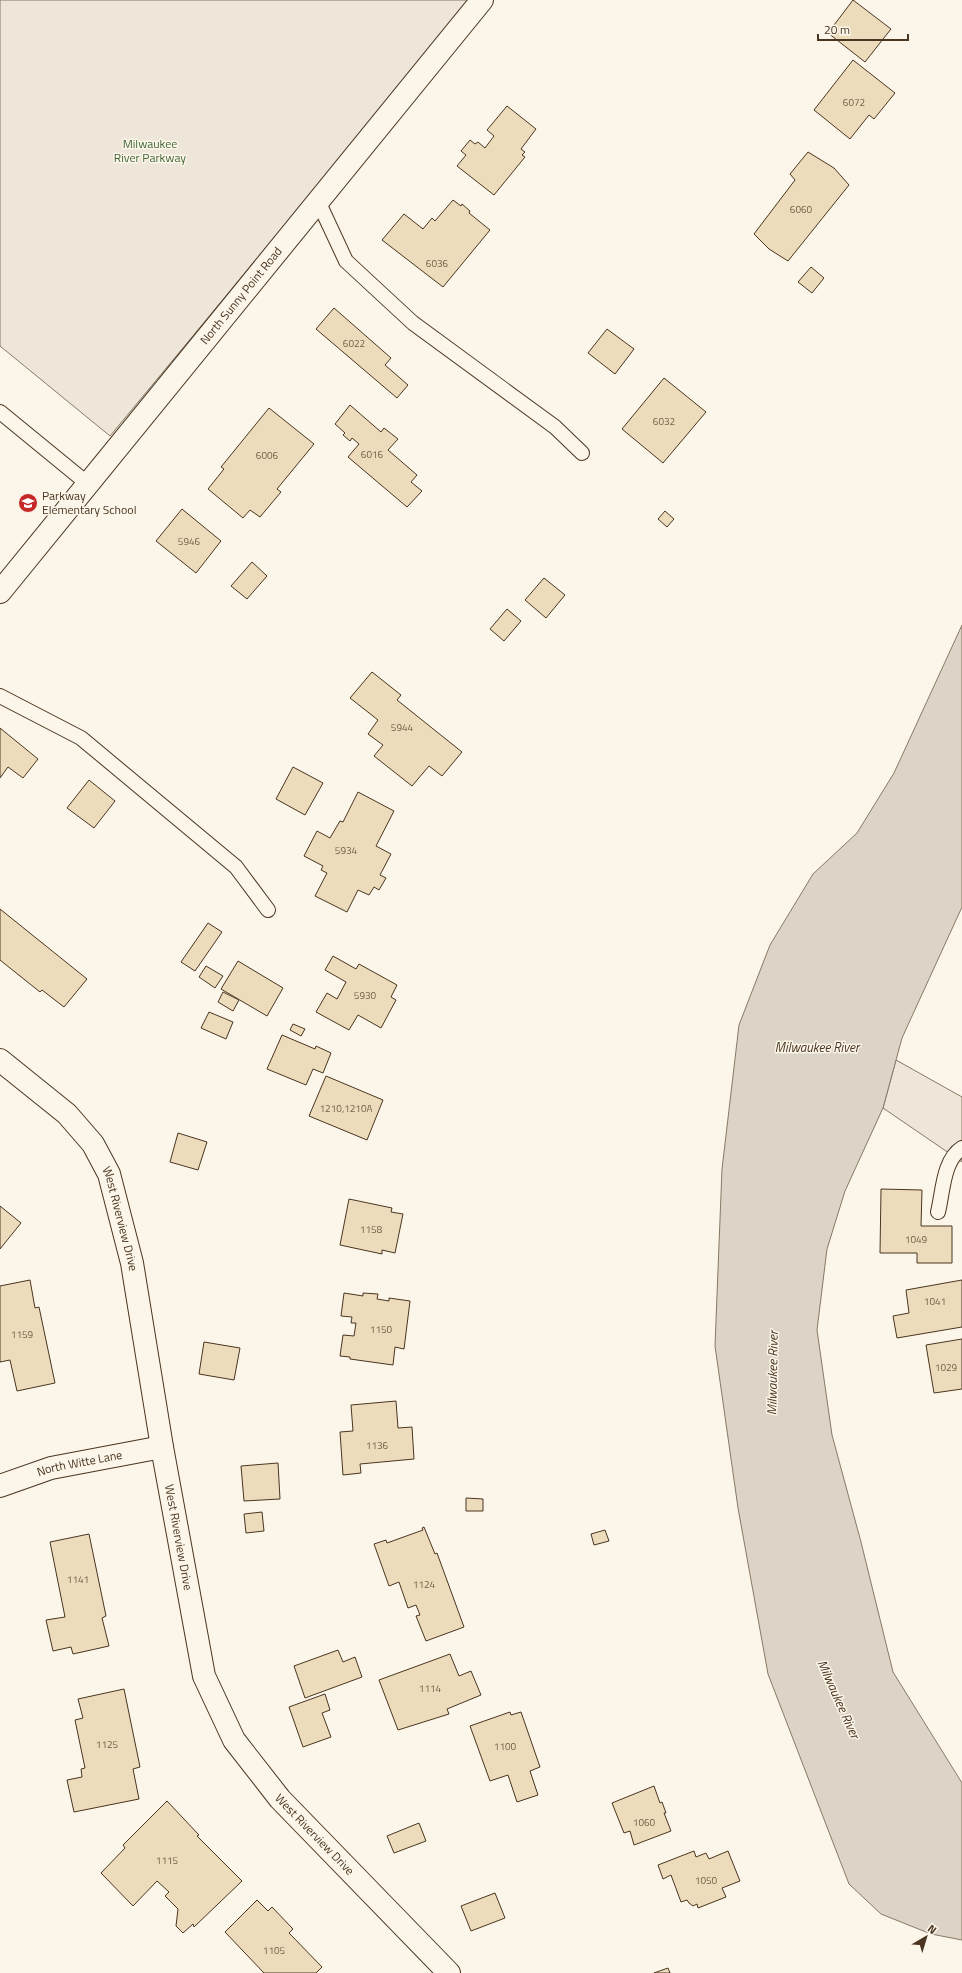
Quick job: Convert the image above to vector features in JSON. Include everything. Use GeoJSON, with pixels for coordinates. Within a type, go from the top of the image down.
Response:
{"type":"FeatureCollection","features":[{"type":"Feature","properties":{"kind":"street","name":"North Sunny Point Road"},"geometry":{"type":"LineString","coordinates":[[0,592],[482,0]]}},
{"type":"Feature","properties":{"kind":"street","name":"West Riverview Drive"},"geometry":{"type":"LineString","coordinates":[[0,1060],[67,1114],[93,1144],[109,1174],[132,1263],[162,1447],[204,1676],[234,1740],[280,1799],[449,1973]]}},
{"type":"Feature","properties":{"kind":"street","name":"North Witte Lane"},"geometry":{"type":"LineString","coordinates":[[0,1486],[51,1468],[162,1447]]}},
{"type":"Feature","properties":{"kind":"lane"},"geometry":{"type":"LineString","coordinates":[[318,201],[346,261],[413,323],[555,428],[582,453]]}},
{"type":"Feature","properties":{"kind":"lane"},"geometry":{"type":"LineString","coordinates":[[0,412],[88,484]]}},
{"type":"Feature","properties":{"kind":"lane"},"geometry":{"type":"LineString","coordinates":[[0,696],[82,738],[236,867],[268,910]]}},
{"type":"Feature","properties":{"kind":"lane"},"geometry":{"type":"LineString","coordinates":[[938,1212],[951,1158],[962,1148]]}},
{"type":"Feature","properties":{"kind":"green space","name":"Milwaukee River Parkway"},"geometry":{"type":"Polygon","coordinates":[[[0,0],[471,0],[110,436],[0,346],[0,0]]]}},
{"type":"Feature","properties":{"kind":"green space"},"geometry":{"type":"Polygon","coordinates":[[[896,1060],[962,1097],[962,1162],[883,1108],[896,1060]]]}},
{"type":"Feature","properties":{"kind":"water","name":"Milwaukee River"},"geometry":{"type":"Polygon","coordinates":[[[962,625],[962,907],[902,1038],[883,1108],[845,1191],[827,1249],[817,1330],[832,1435],[861,1542],[893,1672],[962,1783],[962,1940],[931,1934],[881,1914],[849,1884],[768,1674],[738,1508],[715,1346],[722,1169],[739,1025],[770,945],[813,874],[857,833],[894,773],[962,625]]]}},
{"type":"Feature","properties":{"kind":"building"},"geometry":{"type":"Polygon","coordinates":[[[853,0],[891,29],[865,62],[828,33],[853,0]]]}},
{"type":"Feature","properties":{"kind":"building"},"geometry":{"type":"Polygon","coordinates":[[[853,60],[895,93],[874,119],[869,115],[850,139],[814,110],[853,60]]]}},
{"type":"Feature","properties":{"kind":"building"},"geometry":{"type":"Polygon","coordinates":[[[507,106],[536,129],[521,149],[525,152],[522,155],[525,157],[494,195],[457,166],[466,155],[461,151],[470,140],[475,144],[478,142],[485,148],[494,136],[487,130],[507,106]]]}},
{"type":"Feature","properties":{"kind":"building"},"geometry":{"type":"Polygon","coordinates":[[[808,152],[834,168],[849,185],[788,261],[769,249],[754,234],[795,180],[790,174],[808,152]]]}},
{"type":"Feature","properties":{"kind":"building"},"geometry":{"type":"Polygon","coordinates":[[[453,200],[461,206],[462,204],[470,211],[469,213],[490,230],[443,287],[382,240],[404,214],[423,229],[432,218],[435,221],[453,200]]]}},
{"type":"Feature","properties":{"kind":"building"},"geometry":{"type":"Polygon","coordinates":[[[811,267],[824,278],[812,293],[798,282],[811,267]]]}},
{"type":"Feature","properties":{"kind":"building"},"geometry":{"type":"Polygon","coordinates":[[[334,308],[391,358],[385,365],[408,385],[397,398],[316,329],[334,308]]]}},
{"type":"Feature","properties":{"kind":"building"},"geometry":{"type":"Polygon","coordinates":[[[607,329],[634,349],[615,374],[588,353],[607,329]]]}},
{"type":"Feature","properties":{"kind":"building"},"geometry":{"type":"Polygon","coordinates":[[[664,378],[706,412],[663,463],[622,429],[664,378]]]}},
{"type":"Feature","properties":{"kind":"building"},"geometry":{"type":"Polygon","coordinates":[[[350,405],[381,432],[384,428],[398,439],[388,450],[417,475],[411,482],[422,491],[407,507],[348,457],[359,444],[352,438],[350,441],[343,435],[345,433],[335,424],[350,405]]]}},
{"type":"Feature","properties":{"kind":"building"},"geometry":{"type":"Polygon","coordinates":[[[269,408],[314,444],[277,489],[281,492],[260,517],[250,510],[243,518],[208,489],[224,469],[221,467],[269,408]]]}},
{"type":"Feature","properties":{"kind":"building"},"geometry":{"type":"Polygon","coordinates":[[[182,509],[221,541],[196,573],[156,541],[182,509]]]}},
{"type":"Feature","properties":{"kind":"building"},"geometry":{"type":"Polygon","coordinates":[[[665,511],[674,519],[667,527],[658,519],[665,511]]]}},
{"type":"Feature","properties":{"kind":"building"},"geometry":{"type":"Polygon","coordinates":[[[252,562],[267,576],[247,599],[231,586],[252,562]]]}},
{"type":"Feature","properties":{"kind":"building"},"geometry":{"type":"Polygon","coordinates":[[[544,578],[565,595],[546,618],[525,600],[544,578]]]}},
{"type":"Feature","properties":{"kind":"building"},"geometry":{"type":"Polygon","coordinates":[[[507,609],[521,621],[504,641],[490,629],[507,609]]]}},
{"type":"Feature","properties":{"kind":"building"},"geometry":{"type":"Polygon","coordinates":[[[372,672],[401,695],[397,700],[462,752],[442,776],[429,766],[412,786],[374,756],[383,745],[368,734],[378,720],[350,698],[372,672]]]}},
{"type":"Feature","properties":{"kind":"building"},"geometry":{"type":"Polygon","coordinates":[[[0,728],[38,759],[23,778],[8,767],[0,778],[0,728]]]}},
{"type":"Feature","properties":{"kind":"building"},"geometry":{"type":"Polygon","coordinates":[[[293,767],[323,783],[305,815],[276,799],[293,767]]]}},
{"type":"Feature","properties":{"kind":"building"},"geometry":{"type":"Polygon","coordinates":[[[89,780],[115,801],[94,828],[67,808],[89,780]]]}},
{"type":"Feature","properties":{"kind":"building"},"geometry":{"type":"Polygon","coordinates":[[[358,792],[394,811],[376,846],[391,854],[380,875],[386,878],[379,890],[374,887],[369,895],[358,890],[347,912],[315,896],[327,873],[321,870],[323,866],[304,856],[317,831],[330,838],[340,821],[343,822],[358,792]]]}},
{"type":"Feature","properties":{"kind":"building"},"geometry":{"type":"Polygon","coordinates":[[[0,909],[87,979],[64,1007],[42,990],[40,992],[0,960],[0,909]]]}},
{"type":"Feature","properties":{"kind":"building"},"geometry":{"type":"Polygon","coordinates":[[[208,923],[222,932],[195,971],[181,962],[208,923]]]}},
{"type":"Feature","properties":{"kind":"building"},"geometry":{"type":"Polygon","coordinates":[[[333,956],[356,969],[359,964],[397,985],[391,997],[396,1000],[381,1028],[358,1015],[349,1030],[316,1012],[327,993],[337,999],[346,982],[325,970],[333,956]]]}},
{"type":"Feature","properties":{"kind":"building"},"geometry":{"type":"Polygon","coordinates":[[[238,961],[283,988],[267,1016],[221,989],[238,961]]]}},
{"type":"Feature","properties":{"kind":"building"},"geometry":{"type":"Polygon","coordinates":[[[206,966],[223,976],[215,988],[199,977],[206,966]]]}},
{"type":"Feature","properties":{"kind":"building"},"geometry":{"type":"Polygon","coordinates":[[[223,992],[239,1000],[233,1011],[218,1002],[223,992]]]}},
{"type":"Feature","properties":{"kind":"building"},"geometry":{"type":"Polygon","coordinates":[[[209,1012],[233,1022],[226,1039],[201,1028],[209,1012]]]}},
{"type":"Feature","properties":{"kind":"building"},"geometry":{"type":"Polygon","coordinates":[[[293,1024],[305,1029],[301,1036],[290,1030],[293,1024]]]}},
{"type":"Feature","properties":{"kind":"building"},"geometry":{"type":"Polygon","coordinates":[[[282,1035],[315,1049],[316,1046],[331,1053],[323,1073],[313,1069],[306,1085],[267,1069],[282,1035]]]}},
{"type":"Feature","properties":{"kind":"building"},"geometry":{"type":"Polygon","coordinates":[[[326,1076],[383,1100],[367,1140],[309,1116],[326,1076]]]}},
{"type":"Feature","properties":{"kind":"building"},"geometry":{"type":"Polygon","coordinates":[[[178,1133],[207,1142],[198,1170],[170,1162],[178,1133]]]}},
{"type":"Feature","properties":{"kind":"building"},"geometry":{"type":"Polygon","coordinates":[[[881,1189],[922,1190],[921,1226],[952,1226],[952,1263],[917,1263],[917,1253],[880,1253],[881,1189]]]}},
{"type":"Feature","properties":{"kind":"building"},"geometry":{"type":"Polygon","coordinates":[[[349,1199],[392,1208],[391,1212],[403,1214],[395,1253],[382,1250],[382,1254],[340,1245],[349,1199]]]}},
{"type":"Feature","properties":{"kind":"building"},"geometry":{"type":"Polygon","coordinates":[[[0,1206],[21,1223],[0,1249],[0,1206]]]}},
{"type":"Feature","properties":{"kind":"building"},"geometry":{"type":"Polygon","coordinates":[[[30,1280],[35,1308],[39,1307],[55,1383],[17,1391],[10,1360],[0,1362],[0,1286],[30,1280]]]}},
{"type":"Feature","properties":{"kind":"building"},"geometry":{"type":"Polygon","coordinates":[[[962,1280],[962,1327],[897,1338],[893,1316],[909,1313],[906,1290],[962,1280]]]}},
{"type":"Feature","properties":{"kind":"building"},"geometry":{"type":"Polygon","coordinates":[[[344,1293],[363,1296],[363,1293],[378,1294],[377,1299],[389,1301],[389,1298],[410,1301],[404,1349],[395,1347],[393,1365],[350,1359],[350,1357],[340,1356],[343,1335],[354,1336],[356,1323],[351,1323],[352,1317],[341,1316],[344,1293]]]}},
{"type":"Feature","properties":{"kind":"building"},"geometry":{"type":"Polygon","coordinates":[[[962,1339],[962,1389],[934,1393],[926,1345],[962,1339]]]}},
{"type":"Feature","properties":{"kind":"building"},"geometry":{"type":"Polygon","coordinates":[[[204,1342],[240,1348],[234,1380],[199,1374],[204,1342]]]}},
{"type":"Feature","properties":{"kind":"building"},"geometry":{"type":"Polygon","coordinates":[[[396,1401],[398,1428],[412,1427],[414,1459],[360,1464],[361,1473],[343,1475],[340,1432],[353,1431],[351,1405],[396,1401]]]}},
{"type":"Feature","properties":{"kind":"building"},"geometry":{"type":"Polygon","coordinates":[[[278,1463],[280,1499],[244,1501],[241,1466],[278,1463]]]}},
{"type":"Feature","properties":{"kind":"building"},"geometry":{"type":"Polygon","coordinates":[[[466,1498],[483,1499],[483,1511],[466,1511],[466,1498]]]}},
{"type":"Feature","properties":{"kind":"building"},"geometry":{"type":"Polygon","coordinates":[[[262,1512],[264,1531],[246,1533],[244,1514],[262,1512]]]}},
{"type":"Feature","properties":{"kind":"building"},"geometry":{"type":"Polygon","coordinates":[[[424,1527],[435,1554],[437,1553],[464,1627],[426,1641],[416,1616],[420,1615],[416,1605],[408,1608],[399,1582],[389,1586],[374,1544],[386,1540],[387,1543],[423,1530],[422,1528],[424,1527]]]}},
{"type":"Feature","properties":{"kind":"building"},"geometry":{"type":"Polygon","coordinates":[[[605,1530],[609,1541],[594,1545],[591,1534],[605,1530]]]}},
{"type":"Feature","properties":{"kind":"building"},"geometry":{"type":"Polygon","coordinates":[[[89,1534],[106,1616],[102,1618],[109,1646],[73,1654],[71,1647],[53,1651],[46,1620],[65,1617],[50,1542],[89,1534]]]}},
{"type":"Feature","properties":{"kind":"building"},"geometry":{"type":"Polygon","coordinates":[[[338,1650],[343,1662],[355,1657],[362,1677],[305,1698],[294,1666],[338,1650]]]}},
{"type":"Feature","properties":{"kind":"building"},"geometry":{"type":"Polygon","coordinates":[[[450,1654],[459,1676],[471,1671],[481,1695],[447,1709],[449,1714],[398,1730],[379,1680],[450,1654]]]}},
{"type":"Feature","properties":{"kind":"building"},"geometry":{"type":"Polygon","coordinates":[[[124,1689],[140,1767],[133,1769],[139,1799],[74,1812],[67,1780],[82,1777],[81,1769],[85,1768],[75,1720],[83,1718],[78,1699],[124,1689]]]}},
{"type":"Feature","properties":{"kind":"building"},"geometry":{"type":"Polygon","coordinates":[[[325,1694],[330,1710],[322,1713],[331,1737],[303,1747],[289,1707],[325,1694]]]}},
{"type":"Feature","properties":{"kind":"building"},"geometry":{"type":"Polygon","coordinates":[[[510,1712],[511,1715],[521,1712],[540,1767],[530,1771],[538,1795],[517,1802],[508,1775],[490,1781],[470,1726],[510,1712]]]}},
{"type":"Feature","properties":{"kind":"building"},"geometry":{"type":"Polygon","coordinates":[[[654,1786],[660,1803],[662,1802],[666,1813],[664,1813],[671,1831],[634,1845],[630,1831],[624,1833],[612,1803],[654,1786]]]}},
{"type":"Feature","properties":{"kind":"building"},"geometry":{"type":"Polygon","coordinates":[[[167,1801],[199,1835],[197,1836],[242,1881],[194,1927],[193,1924],[183,1933],[176,1926],[178,1909],[165,1896],[169,1892],[157,1881],[133,1906],[101,1873],[125,1848],[123,1845],[167,1801]]]}},
{"type":"Feature","properties":{"kind":"building"},"geometry":{"type":"Polygon","coordinates":[[[419,1823],[426,1841],[394,1853],[387,1836],[419,1823]]]}},
{"type":"Feature","properties":{"kind":"building"},"geometry":{"type":"Polygon","coordinates":[[[694,1851],[696,1857],[706,1853],[709,1859],[728,1851],[740,1881],[722,1888],[726,1897],[698,1908],[697,1904],[693,1906],[687,1900],[681,1902],[671,1875],[663,1879],[658,1865],[694,1851]]]}},
{"type":"Feature","properties":{"kind":"building"},"geometry":{"type":"Polygon","coordinates":[[[495,1893],[505,1918],[471,1931],[461,1906],[495,1893]]]}},
{"type":"Feature","properties":{"kind":"building"},"geometry":{"type":"Polygon","coordinates":[[[257,1900],[268,1911],[272,1907],[293,1929],[289,1933],[322,1967],[316,1973],[264,1973],[225,1932],[257,1900]]]}},
{"type":"Feature","properties":{"kind":"building"},"geometry":{"type":"Polygon","coordinates":[[[668,1968],[670,1973],[654,1973],[668,1968]]]}},
{"type":"Feature","properties":{"kind":"place","name":"Parkway Elementary School"},"geometry":{"type":"Point","coordinates":[28,503]}}]}
